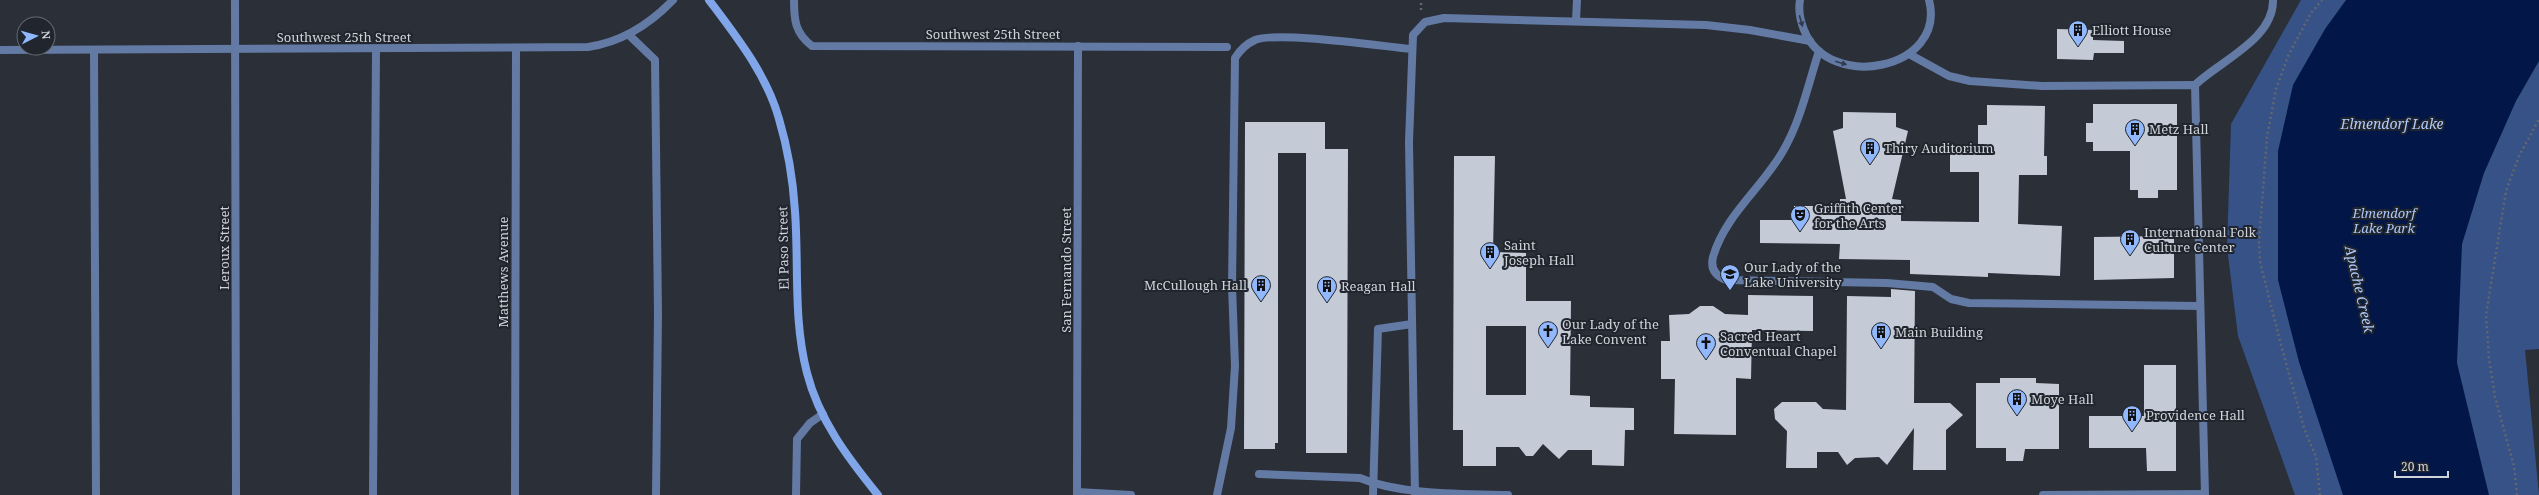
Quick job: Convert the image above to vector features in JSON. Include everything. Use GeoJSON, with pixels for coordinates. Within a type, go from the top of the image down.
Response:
{"type":"FeatureCollection","features":[{"type":"Feature","properties":{"kind":"main road","name":"El Paso Street"},"geometry":{"type":"LineString","coordinates":[[709,0],[748,53],[765,85],[779,117],[790,163],[795,212],[796,309],[807,374],[833,435],[878,495]]}},
{"type":"Feature","properties":{"kind":"street","name":"Leroux Street"},"geometry":{"type":"LineString","coordinates":[[235,0],[236,495]]}},
{"type":"Feature","properties":{"kind":"street","name":"Southwest 25th Street"},"geometry":{"type":"LineString","coordinates":[[0,50],[516,49],[588,47],[608,44],[629,35],[659,14],[673,0]]}},
{"type":"Feature","properties":{"kind":"street","name":"Southwest 25th Street"},"geometry":{"type":"LineString","coordinates":[[794,0],[794,22],[799,34],[812,46],[1078,46],[1241,48]]}},
{"type":"Feature","properties":{"kind":"street"},"geometry":{"type":"LineString","coordinates":[[1576,21],[1577,0]]}},
{"type":"Feature","properties":{"kind":"street"},"geometry":{"type":"LineString","coordinates":[[1800,0],[1800,20],[1810,42],[1819,51],[1832,60],[1857,66],[1888,64],[1909,54],[1927,32],[1929,0]]}},
{"type":"Feature","properties":{"kind":"street"},"geometry":{"type":"LineString","coordinates":[[1909,54],[1949,76],[1970,80],[2042,86],[2195,85],[2209,72],[2255,38],[2269,22],[2274,11],[2273,0]]}},
{"type":"Feature","properties":{"kind":"street"},"geometry":{"type":"LineString","coordinates":[[1415,494],[1410,142],[1411,49],[1413,35],[1425,22],[1444,18],[1706,25],[1750,30],[1810,42]]}},
{"type":"Feature","properties":{"kind":"street"},"geometry":{"type":"LineString","coordinates":[[629,35],[655,60],[658,313],[656,495]]}},
{"type":"Feature","properties":{"kind":"street"},"geometry":{"type":"LineString","coordinates":[[1217,495],[1231,428],[1235,366],[1232,286],[1235,58],[1241,48],[1256,40],[1286,38],[1411,49]]}},
{"type":"Feature","properties":{"kind":"street","name":"San Fernando Street"},"geometry":{"type":"LineString","coordinates":[[1077,494],[1078,46]]}},
{"type":"Feature","properties":{"kind":"street"},"geometry":{"type":"LineString","coordinates":[[373,495],[376,49]]}},
{"type":"Feature","properties":{"kind":"street","name":"Matthews Avenue"},"geometry":{"type":"LineString","coordinates":[[515,495],[516,49]]}},
{"type":"Feature","properties":{"kind":"street"},"geometry":{"type":"LineString","coordinates":[[94,50],[96,495]]}},
{"type":"Feature","properties":{"kind":"street"},"geometry":{"type":"LineString","coordinates":[[1819,51],[1806,98],[1783,151],[1768,175],[1736,212],[1722,234],[1712,263],[1714,272],[1719,277],[1726,280],[1887,283],[1933,287],[1951,299],[1969,303],[2200,306]]}},
{"type":"Feature","properties":{"kind":"street"},"geometry":{"type":"LineString","coordinates":[[2043,495],[2205,494],[2195,85]]}},
{"type":"Feature","properties":{"kind":"street"},"geometry":{"type":"LineString","coordinates":[[1373,495],[1378,329],[1412,324]]}},
{"type":"Feature","properties":{"kind":"street"},"geometry":{"type":"LineString","coordinates":[[796,495],[797,439],[810,423],[823,414]]}},
{"type":"Feature","properties":{"kind":"street"},"geometry":{"type":"LineString","coordinates":[[1259,474],[1360,478],[1373,485],[1415,494],[1508,495]]}},
{"type":"Feature","properties":{"kind":"street"},"geometry":{"type":"LineString","coordinates":[[1077,494],[1131,495]]}},
{"type":"Feature","properties":{"kind":"path"},"geometry":{"type":"LineString","coordinates":[[2320,495],[2316,457],[2304,428],[2281,345],[2260,262],[2259,242],[2267,137],[2276,89],[2288,56],[2311,13],[2322,0]]}},
{"type":"Feature","properties":{"kind":"path"},"geometry":{"type":"LineString","coordinates":[[2517,495],[2514,466],[2495,397],[2489,359],[2486,315],[2506,191],[2519,156],[2539,119]]}},
{"type":"Feature","properties":{"kind":"green space","name":"Elmendorf Lake"},"geometry":{"type":"Polygon","coordinates":[[[2301,0],[2539,0],[2539,349],[2525,350],[2539,495],[2295,495],[2238,336],[2227,247],[2231,124],[2301,0]]]}},
{"type":"Feature","properties":{"kind":"water","name":"Elmendorf Lake"},"geometry":{"type":"Polygon","coordinates":[[[2346,0],[2539,0],[2539,61],[2516,101],[2484,173],[2462,244],[2457,363],[2489,495],[2343,495],[2299,362],[2278,280],[2278,151],[2293,85],[2325,29],[2346,0]]]}},
{"type":"Feature","properties":{"kind":"building","name":"Elliott House"},"geometry":{"type":"Polygon","coordinates":[[[2057,29],[2093,30],[2093,40],[2124,41],[2124,53],[2094,53],[2093,60],[2057,59],[2057,29]]]}},
{"type":"Feature","properties":{"kind":"building","name":"Metz Hall"},"geometry":{"type":"Polygon","coordinates":[[[2093,104],[2177,104],[2177,190],[2158,190],[2158,198],[2138,198],[2138,190],[2130,190],[2130,151],[2093,151],[2093,142],[2086,142],[2086,123],[2093,123],[2093,104]]]}},
{"type":"Feature","properties":{"kind":"building"},"geometry":{"type":"Polygon","coordinates":[[[1987,105],[2045,106],[2044,156],[2047,156],[2047,175],[2019,175],[2018,224],[2062,226],[2060,276],[1988,273],[1988,277],[1910,274],[1910,260],[1839,259],[1840,244],[1760,243],[1760,220],[1794,220],[1794,206],[1840,206],[1840,199],[1846,199],[1833,131],[1843,128],[1843,112],[1896,113],[1896,127],[1908,131],[1892,199],[1901,200],[1901,221],[1979,222],[1979,172],[1950,172],[1950,146],[1978,147],[1978,125],[1987,125],[1987,105]]]}},
{"type":"Feature","properties":{"kind":"building"},"geometry":{"type":"Polygon","coordinates":[[[1245,122],[1325,122],[1325,149],[1348,149],[1347,453],[1306,453],[1306,153],[1278,153],[1278,443],[1275,443],[1275,449],[1244,449],[1245,122]]]}},
{"type":"Feature","properties":{"kind":"building"},"geometry":{"type":"Polygon","coordinates":[[[1454,156],[1495,156],[1493,252],[1526,253],[1526,301],[1571,301],[1570,395],[1590,396],[1590,407],[1634,408],[1634,430],[1625,430],[1624,466],[1592,465],[1592,450],[1568,450],[1559,459],[1543,444],[1533,456],[1526,456],[1519,447],[1496,447],[1496,466],[1463,466],[1463,430],[1453,430],[1454,156]],[[1486,326],[1486,395],[1526,395],[1526,326],[1486,326]]]}},
{"type":"Feature","properties":{"kind":"building","name":"International Folk Culture Center"},"geometry":{"type":"Polygon","coordinates":[[[2174,236],[2174,278],[2094,280],[2094,237],[2174,236]]]}},
{"type":"Feature","properties":{"kind":"building","name":"Main Building"},"geometry":{"type":"Polygon","coordinates":[[[1891,289],[1915,291],[1914,403],[1950,403],[1963,415],[1946,430],[1946,470],[1913,470],[1914,428],[1887,465],[1879,457],[1855,458],[1847,465],[1838,452],[1817,452],[1817,468],[1786,468],[1787,431],[1775,419],[1774,409],[1782,402],[1816,402],[1823,409],[1846,410],[1847,296],[1891,297],[1891,289]]]}},
{"type":"Feature","properties":{"kind":"building","name":"Sacred Heart Conventual Chapel"},"geometry":{"type":"Polygon","coordinates":[[[1748,295],[1813,296],[1813,331],[1752,330],[1751,379],[1736,378],[1736,435],[1674,434],[1675,379],[1661,379],[1661,341],[1670,341],[1669,315],[1689,314],[1700,306],[1713,306],[1725,314],[1748,315],[1748,295]]]}},
{"type":"Feature","properties":{"kind":"building","name":"Providence Hall"},"geometry":{"type":"Polygon","coordinates":[[[2144,365],[2176,365],[2176,471],[2147,471],[2146,448],[2089,448],[2089,416],[2144,416],[2144,365]]]}},
{"type":"Feature","properties":{"kind":"building","name":"Moye Hall"},"geometry":{"type":"Polygon","coordinates":[[[2000,378],[2036,378],[2036,383],[2059,384],[2059,449],[2025,449],[2023,461],[2006,461],[2006,448],[1976,448],[1976,383],[2000,383],[2000,378]]]}},
{"type":"Feature","properties":{"kind":"place","name":"Elliott House"},"geometry":{"type":"Point","coordinates":[2078,47]}},
{"type":"Feature","properties":{"kind":"place","name":"Metz Hall"},"geometry":{"type":"Point","coordinates":[2135,146]}},
{"type":"Feature","properties":{"kind":"place","name":"Thiry Auditorium"},"geometry":{"type":"Point","coordinates":[1870,165]}},
{"type":"Feature","properties":{"kind":"place","name":"Griffith Center for the Arts"},"geometry":{"type":"Point","coordinates":[1800,232]}},
{"type":"Feature","properties":{"kind":"place","name":"International Folk Culture Center"},"geometry":{"type":"Point","coordinates":[2130,256]}},
{"type":"Feature","properties":{"kind":"place","name":"Saint Joseph Hall"},"geometry":{"type":"Point","coordinates":[1490,269]}},
{"type":"Feature","properties":{"kind":"place","name":"Our Lady of the Lake University"},"geometry":{"type":"Point","coordinates":[1730,291]}},
{"type":"Feature","properties":{"kind":"place","name":"McCullough Hall"},"geometry":{"type":"Point","coordinates":[1261,302]}},
{"type":"Feature","properties":{"kind":"place","name":"Reagan Hall"},"geometry":{"type":"Point","coordinates":[1327,303]}},
{"type":"Feature","properties":{"kind":"place","name":"Our Lady of the Lake Convent"},"geometry":{"type":"Point","coordinates":[1548,348]}},
{"type":"Feature","properties":{"kind":"place","name":"Main Building"},"geometry":{"type":"Point","coordinates":[1881,349]}},
{"type":"Feature","properties":{"kind":"place","name":"Sacred Heart Conventual Chapel"},"geometry":{"type":"Point","coordinates":[1706,360]}},
{"type":"Feature","properties":{"kind":"place","name":"Moye Hall"},"geometry":{"type":"Point","coordinates":[2017,416]}},
{"type":"Feature","properties":{"kind":"place","name":"Providence Hall"},"geometry":{"type":"Point","coordinates":[2132,432]}},
{"type":"Feature","properties":{"kind":"park label","name":"Elmendorf Lake Park"},"geometry":{"type":"Point","coordinates":[2384,220]}},
{"type":"Feature","properties":{"kind":"water label","name":"Apache Creek"},"geometry":{"type":"Point","coordinates":[2360,289]}}]}
